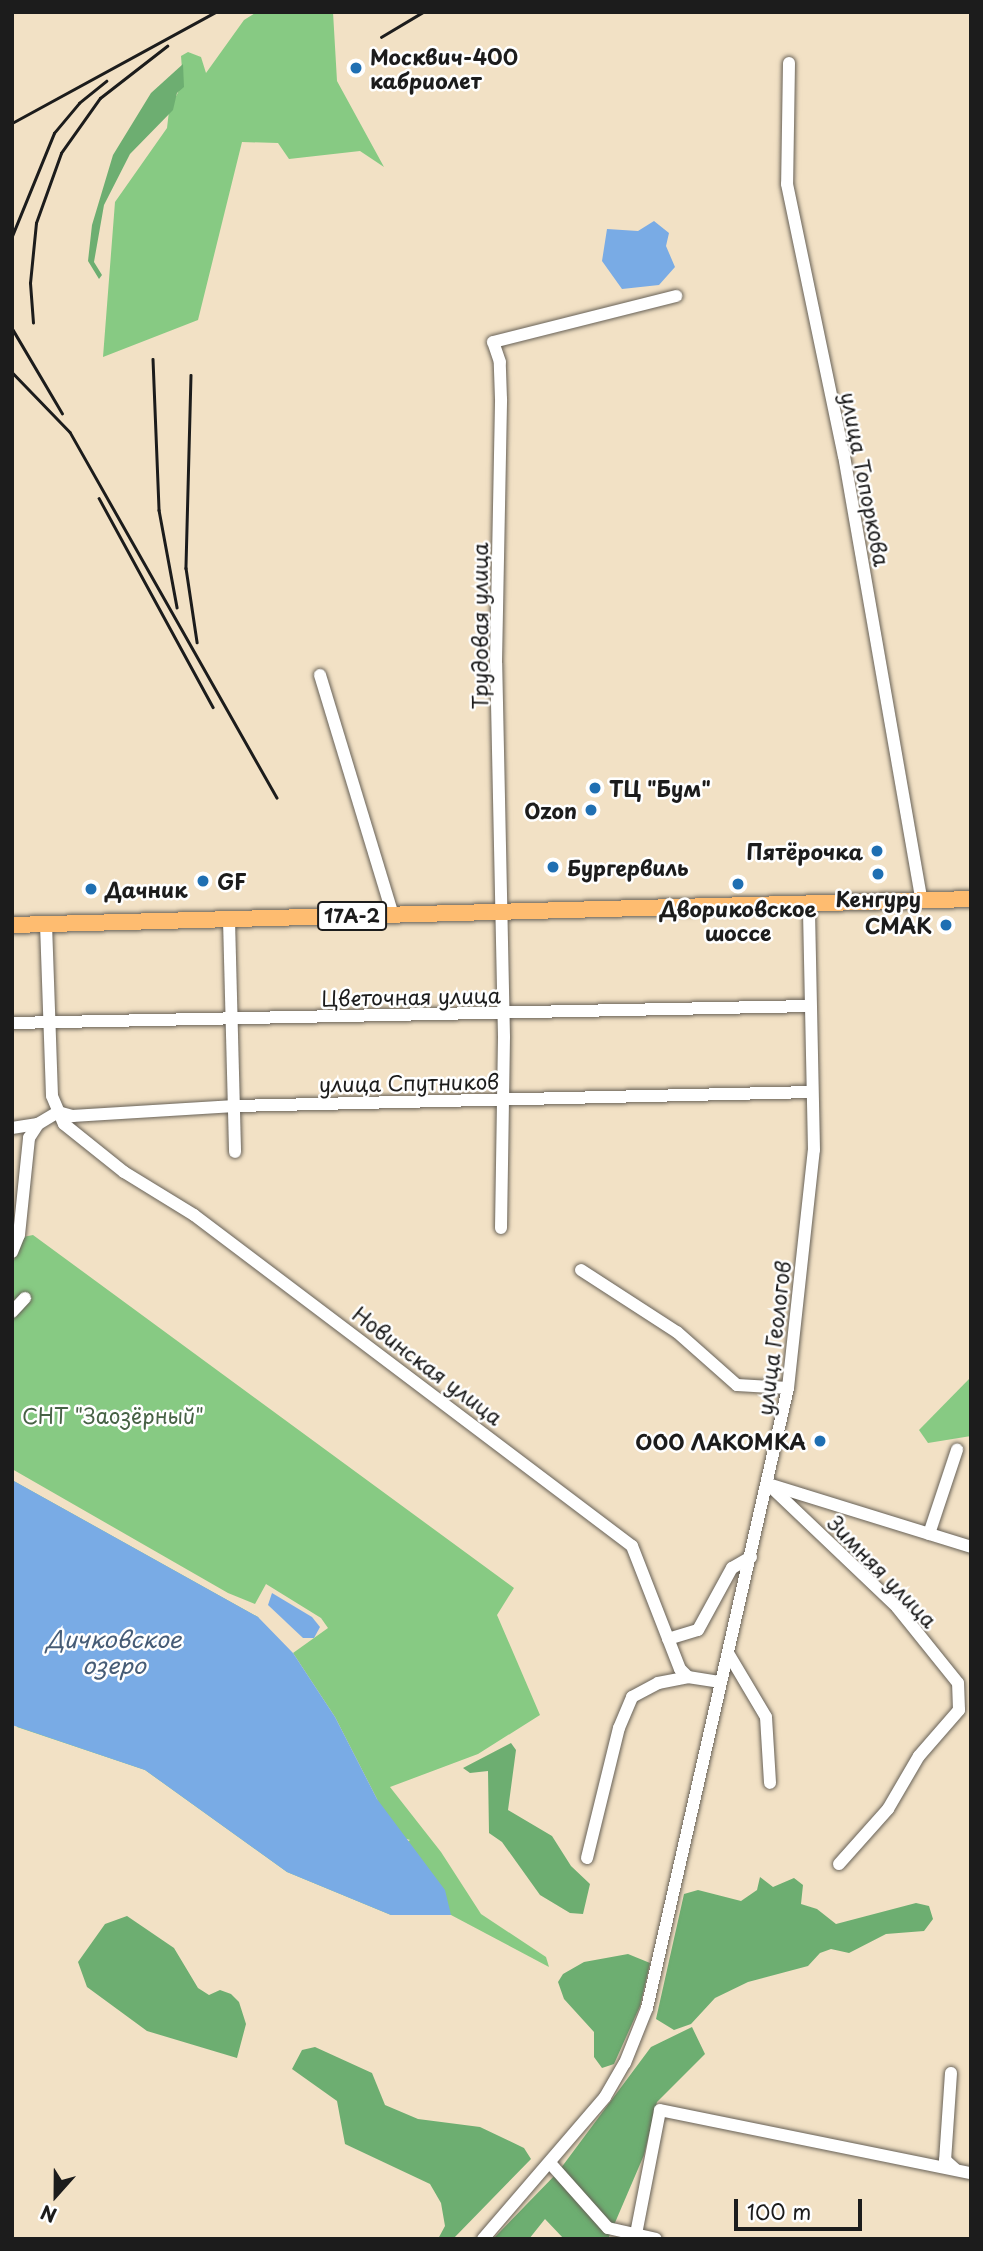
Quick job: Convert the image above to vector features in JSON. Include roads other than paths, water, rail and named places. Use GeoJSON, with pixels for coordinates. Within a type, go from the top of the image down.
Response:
{"type":"FeatureCollection","features":[{"type":"Feature","properties":{"kind":"main road"},"geometry":{"type":"LineString","coordinates":[[809,905],[971,899]]}},
{"type":"Feature","properties":{"kind":"main road","name":"17А-2"},"geometry":{"type":"LineString","coordinates":[[12,925],[809,905]]}},
{"type":"Feature","properties":{"kind":"street","name":"улица Топоркова"},"geometry":{"type":"LineString","coordinates":[[789,63],[787,184],[844,456],[922,901]]}},
{"type":"Feature","properties":{"kind":"street","name":"Трудовая улица"},"geometry":{"type":"LineString","coordinates":[[501,1228],[504,1015],[496,663],[500,362],[493,342],[676,296]]}},
{"type":"Feature","properties":{"kind":"street"},"geometry":{"type":"LineString","coordinates":[[320,675],[393,915]]}},
{"type":"Feature","properties":{"kind":"street","name":"улица Геологов"},"geometry":{"type":"LineString","coordinates":[[482,2239],[605,2097],[625,2063],[647,2008],[788,1388],[814,1150],[809,905]]}},
{"type":"Feature","properties":{"kind":"street"},"geometry":{"type":"LineString","coordinates":[[229,920],[234,1017],[235,1152]]}},
{"type":"Feature","properties":{"kind":"street"},"geometry":{"type":"LineString","coordinates":[[12,1128],[38,1124],[58,1112],[52,1096],[47,924]]}},
{"type":"Feature","properties":{"kind":"street","name":"Цветочная улица"},"geometry":{"type":"LineString","coordinates":[[12,1023],[234,1017],[504,1015],[810,1006]]}},
{"type":"Feature","properties":{"kind":"street","name":"улица Спутников"},"geometry":{"type":"LineString","coordinates":[[58,1112],[72,1116],[235,1106],[812,1092]]}},
{"type":"Feature","properties":{"kind":"street","name":"Новинская улица"},"geometry":{"type":"LineString","coordinates":[[58,1112],[84,1143],[194,1214],[632,1546],[668,1639],[688,1677]]}},
{"type":"Feature","properties":{"kind":"street"},"geometry":{"type":"LineString","coordinates":[[12,1252],[19,1235],[29,1138],[38,1124]]}},
{"type":"Feature","properties":{"kind":"street"},"geometry":{"type":"LineString","coordinates":[[581,1270],[677,1332],[737,1385],[788,1388]]}},
{"type":"Feature","properties":{"kind":"street"},"geometry":{"type":"LineString","coordinates":[[12,1312],[25,1298]]}},
{"type":"Feature","properties":{"kind":"street"},"geometry":{"type":"LineString","coordinates":[[929,1534],[957,1450]]}},
{"type":"Feature","properties":{"kind":"street","name":"Зимняя улица"},"geometry":{"type":"LineString","coordinates":[[768,1484],[971,1547]]}},
{"type":"Feature","properties":{"kind":"street","name":"Зимняя улица"},"geometry":{"type":"LineString","coordinates":[[768,1484],[897,1607],[958,1683],[959,1710],[919,1756],[888,1809],[839,1864]]}},
{"type":"Feature","properties":{"kind":"street"},"geometry":{"type":"LineString","coordinates":[[668,1639],[698,1630],[732,1568],[751,1557]]}},
{"type":"Feature","properties":{"kind":"street"},"geometry":{"type":"LineString","coordinates":[[728,1653],[766,1717],[770,1783]]}},
{"type":"Feature","properties":{"kind":"street"},"geometry":{"type":"LineString","coordinates":[[587,1858],[620,1728],[632,1697],[658,1683],[688,1677],[721,1682]]}},
{"type":"Feature","properties":{"kind":"street"},"geometry":{"type":"LineString","coordinates":[[951,2073],[945,2160],[956,2170]]}},
{"type":"Feature","properties":{"kind":"street"},"geometry":{"type":"LineString","coordinates":[[636,2234],[660,2110],[971,2175]]}},
{"type":"Feature","properties":{"kind":"street"},"geometry":{"type":"LineString","coordinates":[[550,2163],[608,2228],[656,2239]]}},
{"type":"Feature","properties":{"kind":"water"},"geometry":{"type":"Polygon","coordinates":[[[654,221],[669,233],[666,246],[675,267],[659,285],[622,289],[602,261],[607,229],[638,231],[654,221]]]}},
{"type":"Feature","properties":{"kind":"water","name":"Дичковское озеро"},"geometry":{"type":"Polygon","coordinates":[[[12,1480],[258,1617],[293,1653],[335,1717],[377,1799],[445,1890],[451,1915],[391,1915],[287,1872],[145,1770],[12,1725],[12,1480]]]}},
{"type":"Feature","properties":{"kind":"water"},"geometry":{"type":"Polygon","coordinates":[[[272,1593],[312,1617],[320,1627],[314,1638],[303,1638],[268,1605],[272,1593]]]}},
{"type":"Feature","properties":{"kind":"railway"},"geometry":{"type":"LineString","coordinates":[[12,123],[216,12]]}},
{"type":"Feature","properties":{"kind":"railway"},"geometry":{"type":"LineString","coordinates":[[381,37],[423,12]]}},
{"type":"Feature","properties":{"kind":"railway"},"geometry":{"type":"LineString","coordinates":[[33,323],[30,283],[36,223],[61,153],[100,98],[167,46]]}},
{"type":"Feature","properties":{"kind":"railway"},"geometry":{"type":"LineString","coordinates":[[12,236],[54,133],[79,103],[106,81]]}},
{"type":"Feature","properties":{"kind":"railway"},"geometry":{"type":"LineString","coordinates":[[12,328],[62,413]]}},
{"type":"Feature","properties":{"kind":"railway"},"geometry":{"type":"LineString","coordinates":[[153,359],[159,510],[177,607]]}},
{"type":"Feature","properties":{"kind":"railway"},"geometry":{"type":"LineString","coordinates":[[12,372],[70,432],[277,798]]}},
{"type":"Feature","properties":{"kind":"railway"},"geometry":{"type":"LineString","coordinates":[[191,375],[186,568],[197,642]]}},
{"type":"Feature","properties":{"kind":"railway"},"geometry":{"type":"LineString","coordinates":[[99,498],[213,707]]}},
{"type":"Feature","properties":{"kind":"place","name":"Москвич-400 кабриолет"},"geometry":{"type":"Point","coordinates":[356,68]}},
{"type":"Feature","properties":{"kind":"place","name":"ТЦ \"Бум\""},"geometry":{"type":"Point","coordinates":[595,788]}},
{"type":"Feature","properties":{"kind":"place","name":"Ozon"},"geometry":{"type":"Point","coordinates":[591,810]}},
{"type":"Feature","properties":{"kind":"place","name":"Пятёрочка"},"geometry":{"type":"Point","coordinates":[877,851]}},
{"type":"Feature","properties":{"kind":"place","name":"Бургервиль"},"geometry":{"type":"Point","coordinates":[553,867]}},
{"type":"Feature","properties":{"kind":"place","name":"Кенгуру"},"geometry":{"type":"Point","coordinates":[878,874]}},
{"type":"Feature","properties":{"kind":"place","name":"GF"},"geometry":{"type":"Point","coordinates":[203,881]}},
{"type":"Feature","properties":{"kind":"place","name":"Двориковское шоссе"},"geometry":{"type":"Point","coordinates":[738,884]}},
{"type":"Feature","properties":{"kind":"place","name":"Дачник"},"geometry":{"type":"Point","coordinates":[91,889]}},
{"type":"Feature","properties":{"kind":"place","name":"СМАК"},"geometry":{"type":"Point","coordinates":[946,925]}},
{"type":"Feature","properties":{"kind":"place","name":"ООО ЛАКОМКА"},"geometry":{"type":"Point","coordinates":[820,1441]}},
{"type":"Feature","properties":{"kind":"park label","name":"СНТ \"Заозёрный\""},"geometry":{"type":"Point","coordinates":[113,1415]}}]}
